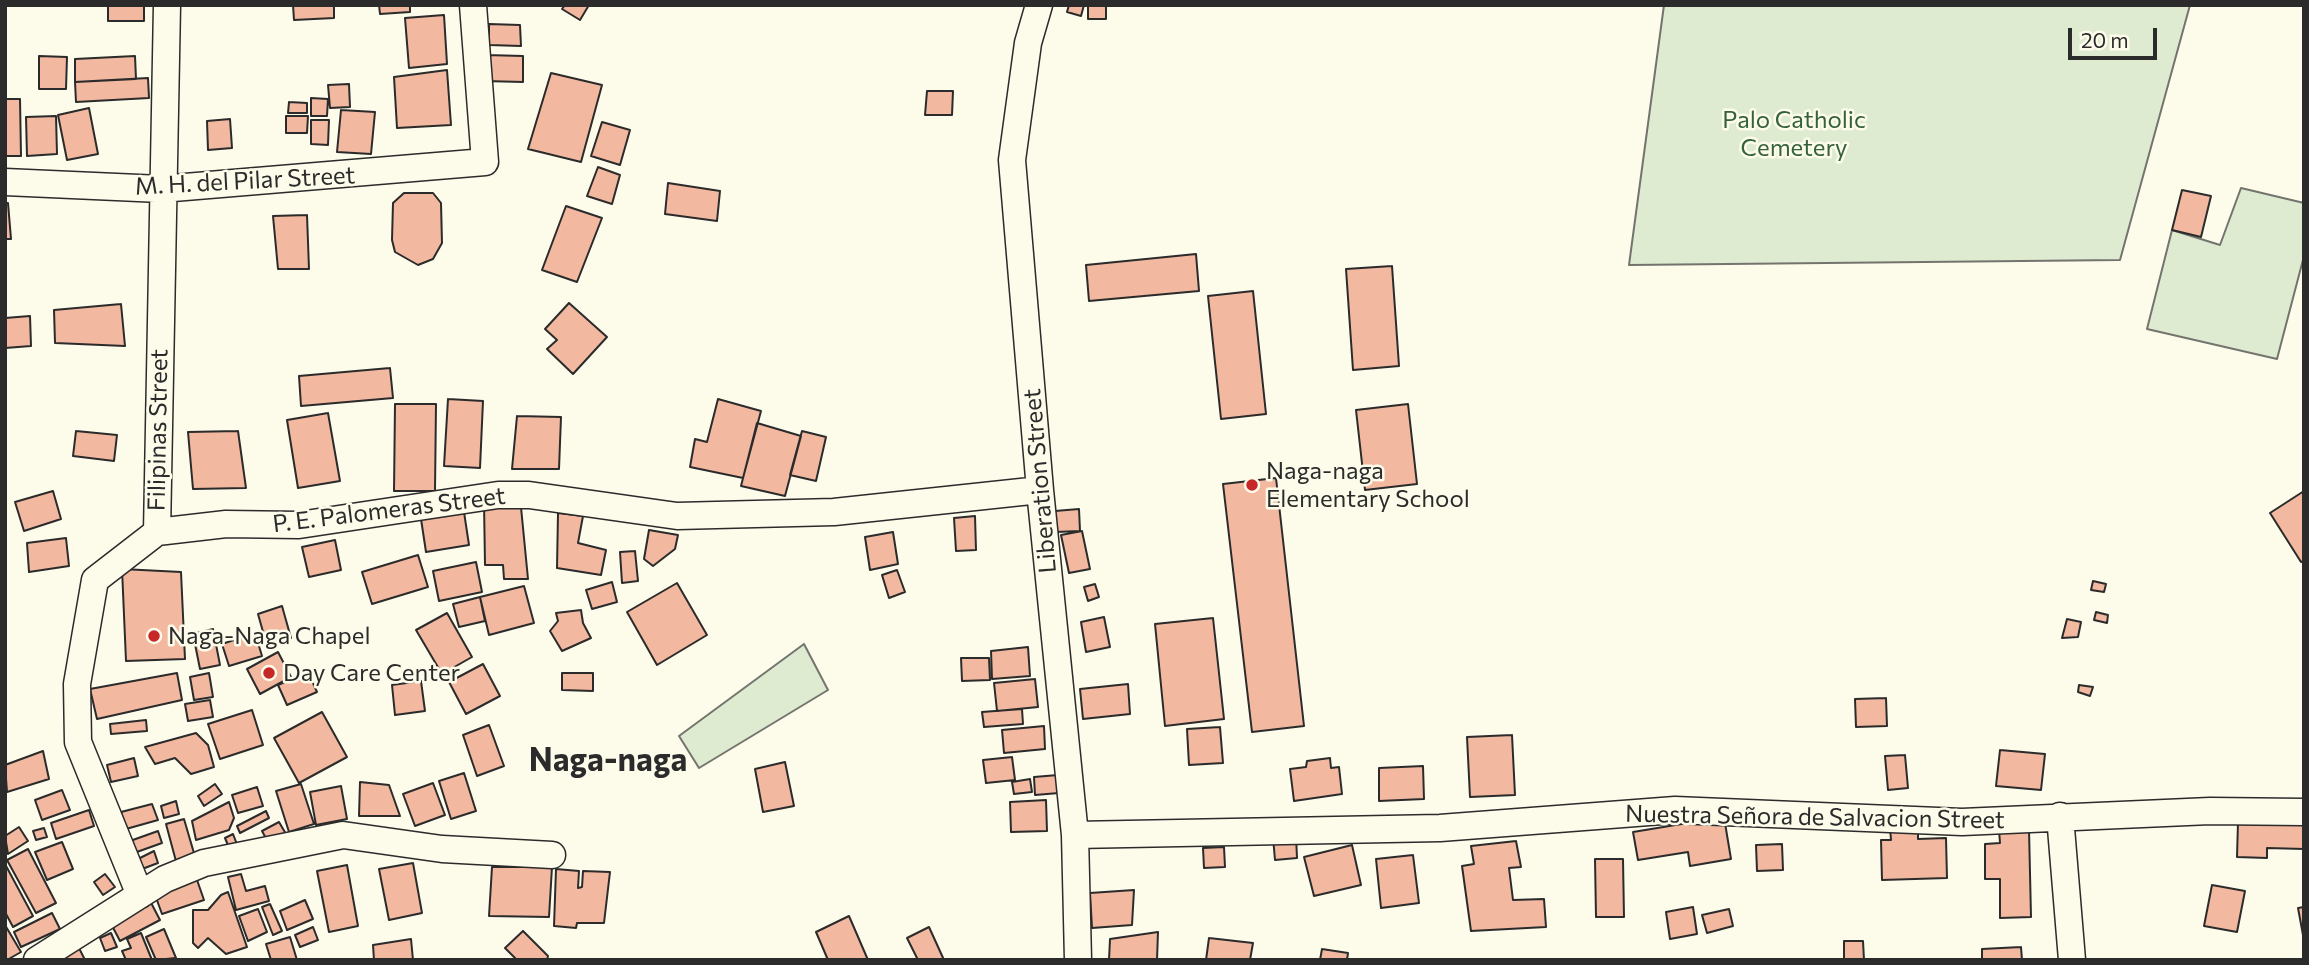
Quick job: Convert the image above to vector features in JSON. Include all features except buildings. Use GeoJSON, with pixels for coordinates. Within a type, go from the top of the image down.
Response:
{"type":"FeatureCollection","features":[{"type":"Feature","properties":{"kind":"street","name":"Filipinas Street"},"geometry":{"type":"LineString","coordinates":[[140,895],[78,743],[77,684],[95,580],[157,532],[161,190],[167,5]]}},
{"type":"Feature","properties":{"kind":"street","name":"M. H. del Pilar Street"},"geometry":{"type":"LineString","coordinates":[[5,182],[161,190],[485,162],[473,5]]}},
{"type":"Feature","properties":{"kind":"street","name":"Liberation Street"},"geometry":{"type":"LineString","coordinates":[[1039,5],[1028,43],[1012,160],[1040,491],[1075,835],[1078,960]]}},
{"type":"Feature","properties":{"kind":"street","name":"P. E. Palomeras Street"},"geometry":{"type":"LineString","coordinates":[[157,532],[226,524],[299,526],[498,495],[529,495],[677,516],[834,512],[1040,491]]}},
{"type":"Feature","properties":{"kind":"street","name":"Nuestra Señora de Salvacion Street"},"geometry":{"type":"LineString","coordinates":[[1075,835],[1440,828],[1675,810],[1962,821],[2060,816],[2304,812]]}},
{"type":"Feature","properties":{"kind":"street"},"geometry":{"type":"LineString","coordinates":[[2060,816],[2072,960]]}},
{"type":"Feature","properties":{"kind":"street"},"geometry":{"type":"LineString","coordinates":[[37,960],[165,879],[204,863],[343,835],[442,849],[552,855]]}},
{"type":"Feature","properties":{"kind":"green space","name":"Palo Catholic Cemetery"},"geometry":{"type":"Polygon","coordinates":[[[1664,5],[2190,5],[2120,260],[1629,265],[1664,5]]]}},
{"type":"Feature","properties":{"kind":"green space"},"geometry":{"type":"Polygon","coordinates":[[[2241,188],[2304,203],[2304,256],[2277,359],[2147,329],[2172,230],[2220,245],[2241,188]]]}},
{"type":"Feature","properties":{"kind":"green space"},"geometry":{"type":"Polygon","coordinates":[[[804,644],[828,690],[699,768],[679,736],[804,644]]]}},
{"type":"Feature","properties":{"kind":"place","name":"Naga-naga Elementary School"},"geometry":{"type":"Point","coordinates":[1252,485]}},
{"type":"Feature","properties":{"kind":"place","name":"Naga-Naga Chapel"},"geometry":{"type":"Point","coordinates":[154,636]}},
{"type":"Feature","properties":{"kind":"place","name":"Day Care Center"},"geometry":{"type":"Point","coordinates":[269,673]}},
{"type":"Feature","properties":{"kind":"district","name":"Naga-naga"},"geometry":{"type":"Point","coordinates":[608,760]}}]}
